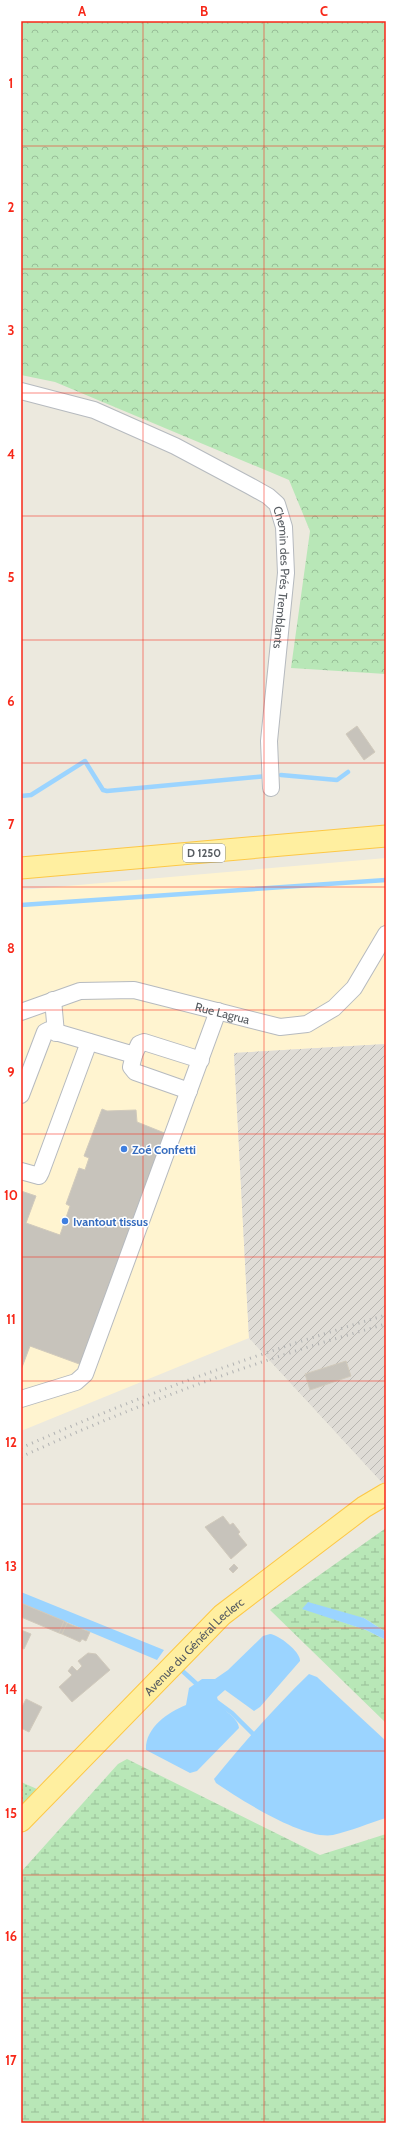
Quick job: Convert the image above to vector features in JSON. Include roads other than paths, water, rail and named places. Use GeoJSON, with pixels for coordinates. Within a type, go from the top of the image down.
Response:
{"type":"FeatureCollection","features":[{"type":"Feature","properties":{"kind":"main road","name":"D 1250"},"geometry":{"type":"LineString","coordinates":[[21,868],[386,836]]}},
{"type":"Feature","properties":{"kind":"main road","name":"Avenue du Général Leclerc"},"geometry":{"type":"LineString","coordinates":[[21,1821],[222,1615],[364,1507],[386,1494]]}},
{"type":"Feature","properties":{"kind":"street","name":"Chemin des Prés Tremblants"},"geometry":{"type":"LineString","coordinates":[[21,391],[94,410],[175,446],[268,496],[277,504],[284,527],[286,573],[269,741],[271,788]]}},
{"type":"Feature","properties":{"kind":"street","name":"Rue Lagrua"},"geometry":{"type":"LineString","coordinates":[[21,1012],[80,990],[134,990],[280,1027],[307,1024],[334,1008],[354,988],[386,934]]}},
{"type":"Feature","properties":{"kind":"street"},"geometry":{"type":"LineString","coordinates":[[53,1000],[56,1032]]}},
{"type":"Feature","properties":{"kind":"street"},"geometry":{"type":"LineString","coordinates":[[21,1399],[76,1382],[85,1374],[218,1011]]}},
{"type":"Feature","properties":{"kind":"street"},"geometry":{"type":"LineString","coordinates":[[21,1095],[45,1032],[49,1030],[134,1055]]}},
{"type":"Feature","properties":{"kind":"street"},"geometry":{"type":"LineString","coordinates":[[21,1171],[35,1176],[39,1176],[42,1172],[89,1042]]}},
{"type":"Feature","properties":{"kind":"street"},"geometry":{"type":"LineString","coordinates":[[189,1091],[135,1072],[131,1067],[138,1044],[144,1042],[201,1060]]}},
{"type":"Feature","properties":{"kind":"water"},"geometry":{"type":"Polygon","coordinates":[[[21,1592],[164,1650],[157,1660],[21,1603],[21,1592]]]}},
{"type":"Feature","properties":{"kind":"water"},"geometry":{"type":"Polygon","coordinates":[[[308,1602],[364,1618],[386,1632],[386,1640],[366,1630],[302,1609],[308,1602]]]}},
{"type":"Feature","properties":{"kind":"water"},"geometry":{"type":"Polygon","coordinates":[[[270,1634],[279,1637],[289,1644],[297,1653],[300,1661],[260,1707],[254,1711],[225,1690],[217,1697],[218,1702],[235,1720],[239,1728],[197,1771],[190,1773],[146,1750],[149,1735],[158,1722],[172,1712],[186,1705],[189,1688],[202,1679],[215,1679],[228,1670],[263,1636],[270,1634]]]}},
{"type":"Feature","properties":{"kind":"water"},"geometry":{"type":"Polygon","coordinates":[[[309,1674],[317,1677],[386,1741],[386,1818],[333,1835],[321,1835],[290,1825],[273,1817],[216,1783],[214,1779],[237,1752],[296,1686],[309,1674]]]}},
{"type":"Feature","properties":{"kind":"waterway"},"geometry":{"type":"LineString","coordinates":[[21,796],[31,795],[85,761],[103,790],[107,791],[267,776]]}},
{"type":"Feature","properties":{"kind":"waterway"},"geometry":{"type":"LineString","coordinates":[[281,775],[337,780],[348,772]]}},
{"type":"Feature","properties":{"kind":"waterway"},"geometry":{"type":"LineString","coordinates":[[21,905],[386,880]]}},
{"type":"Feature","properties":{"kind":"waterway"},"geometry":{"type":"LineString","coordinates":[[178,1667],[199,1686]]}},
{"type":"Feature","properties":{"kind":"waterway"},"geometry":{"type":"LineString","coordinates":[[217,1702],[232,1713],[256,1737]]}},
{"type":"Feature","properties":{"kind":"railway"},"geometry":{"type":"LineString","coordinates":[[21,1448],[156,1392],[247,1359],[386,1315]]}},
{"type":"Feature","properties":{"kind":"railway"},"geometry":{"type":"LineString","coordinates":[[21,1457],[110,1418],[200,1383],[293,1352],[386,1324]]}},
{"type":"Feature","properties":{"kind":"place","name":"Zoé Confetti"},"geometry":{"type":"Point","coordinates":[124,1149]}},
{"type":"Feature","properties":{"kind":"place","name":"Ivantout tissus"},"geometry":{"type":"Point","coordinates":[65,1221]}}]}
